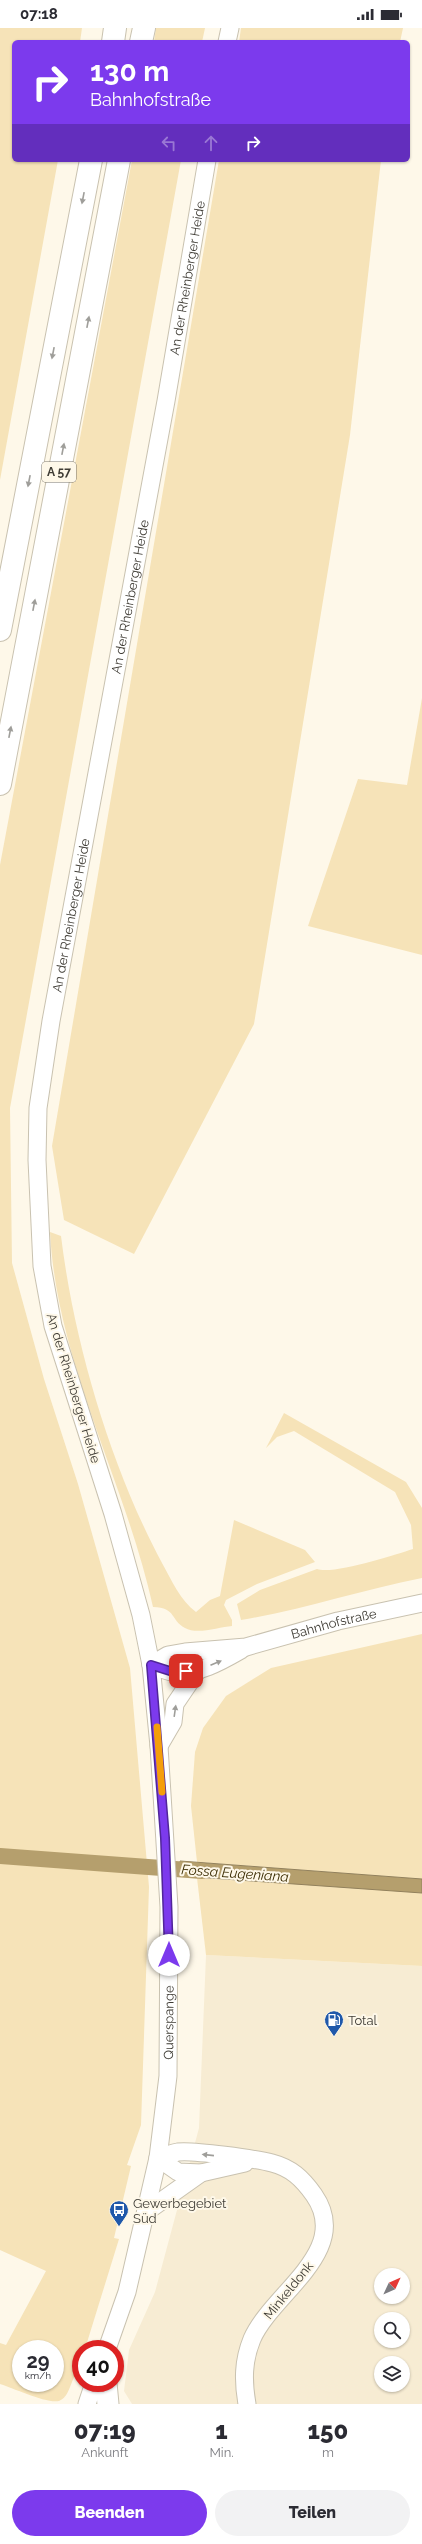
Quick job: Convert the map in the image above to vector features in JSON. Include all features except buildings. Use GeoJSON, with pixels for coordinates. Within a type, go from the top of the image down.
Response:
{"type":"FeatureCollection","features":[{"type":"Feature","properties":{"kind":"highway"},"geometry":{"type":"LineString","coordinates":[[113,40],[116,28]]}},
{"type":"Feature","properties":{"kind":"highway"},"geometry":{"type":"LineString","coordinates":[[141,40],[144,28]]}},
{"type":"Feature","properties":{"kind":"highway","name":"A 57"},"geometry":{"type":"LineString","coordinates":[[0,630],[91,162]]}},
{"type":"Feature","properties":{"kind":"highway","name":"A 57"},"geometry":{"type":"LineString","coordinates":[[0,784],[119,162]]}},
{"type":"Feature","properties":{"kind":"main road"},"geometry":{"type":"LineString","coordinates":[[107,2392],[108,2404]]}},
{"type":"Feature","properties":{"kind":"street"},"geometry":{"type":"LineString","coordinates":[[227,40],[230,28]]}},
{"type":"Feature","properties":{"kind":"street","name":"An der Rheinberger Heide"},"geometry":{"type":"LineString","coordinates":[[151,1665],[141,1615],[113,1514],[54,1326],[42,1266],[37,1160],[38,1115],[51,1021],[166,401],[207,162]]}},
{"type":"Feature","properties":{"kind":"street","name":"Bahnhofstraße"},"geometry":{"type":"LineString","coordinates":[[151,1665],[168,1655],[185,1652],[246,1647],[338,1621],[422,1603]]}},
{"type":"Feature","properties":{"kind":"street","name":"Bahnhofstraße"},"geometry":{"type":"LineString","coordinates":[[151,1665],[173,1672],[198,1670],[217,1663],[246,1647]]}},
{"type":"Feature","properties":{"kind":"street","name":"Querspange"},"geometry":{"type":"LineString","coordinates":[[110,2340],[127,2292],[158,2158],[168,2076],[169,1907],[159,1746],[151,1665]]}},
{"type":"Feature","properties":{"kind":"street"},"geometry":{"type":"LineString","coordinates":[[159,1746],[173,1722],[175,1704],[198,1670]]}},
{"type":"Feature","properties":{"kind":"street","name":"Minkeldonk"},"geometry":{"type":"LineString","coordinates":[[158,2158],[180,2152],[261,2160],[284,2166],[297,2174],[317,2200],[321,2212],[323,2238],[309,2266],[266,2316],[253,2337],[244,2369],[247,2404]]}},
{"type":"Feature","properties":{"kind":"street","name":"Minkeldonk"},"geometry":{"type":"LineString","coordinates":[[158,2158],[178,2172],[201,2173],[261,2160]]}},
{"type":"Feature","properties":{"kind":"street"},"geometry":{"type":"LineString","coordinates":[[146,2212],[201,2173]]}},
{"type":"Feature","properties":{"kind":"street"},"geometry":{"type":"LineString","coordinates":[[87,2404],[91,2392]]}},
{"type":"Feature","properties":{"kind":"shaded area"},"geometry":{"type":"Polygon","coordinates":[[[0,28],[82,28],[80,40],[12,40],[12,162],[58,162],[0,480],[0,28]]]}},
{"type":"Feature","properties":{"kind":"shaded area"},"geometry":{"type":"Polygon","coordinates":[[[156,28],[205,28],[202,40],[154,40],[156,28]]]}},
{"type":"Feature","properties":{"kind":"shaded area"},"geometry":{"type":"Polygon","coordinates":[[[241,28],[403,28],[400,40],[239,40],[241,28]]]}},
{"type":"Feature","properties":{"kind":"shaded area"},"geometry":{"type":"Polygon","coordinates":[[[132,162],[181,162],[10,1108],[12,1263],[44,1379],[78,1484],[130,1668],[149,1887],[141,2125],[127,2165],[131,2166],[114,2238],[119,2239],[88,2340],[72,2340],[72,2382],[64,2398],[59,2401],[38,2398],[22,2392],[64,2392],[64,2340],[12,2340],[12,2388],[0,2384],[0,2343],[6,2345],[46,2271],[0,2250],[0,865],[132,162]]]}},
{"type":"Feature","properties":{"kind":"shaded area"},"geometry":{"type":"Polygon","coordinates":[[[219,162],[381,162],[350,435],[254,1024],[134,1254],[64,1220],[52,1146],[219,162]]]}},
{"type":"Feature","properties":{"kind":"shaded area"},"geometry":{"type":"Polygon","coordinates":[[[422,698],[422,955],[308,926],[358,779],[407,785],[422,698]]]}},
{"type":"Feature","properties":{"kind":"shaded area"},"geometry":{"type":"Polygon","coordinates":[[[50,1232],[61,1236],[75,1319],[85,1361],[111,1446],[144,1526],[162,1563],[185,1602],[196,1612],[210,1600],[220,1596],[234,1520],[305,1550],[315,1562],[257,1584],[226,1600],[224,1605],[232,1620],[232,1626],[202,1631],[190,1630],[180,1625],[170,1612],[161,1608],[153,1607],[141,1560],[78,1375],[65,1328],[55,1281],[50,1232]]]}},
{"type":"Feature","properties":{"kind":"shaded area"},"geometry":{"type":"Polygon","coordinates":[[[284,1413],[406,1482],[422,1508],[422,1578],[286,1611],[241,1620],[237,1604],[260,1590],[317,1569],[325,1570],[349,1567],[413,1549],[411,1525],[395,1492],[294,1431],[277,1437],[266,1448],[284,1413]]]}},
{"type":"Feature","properties":{"kind":"shaded area"},"geometry":{"type":"Polygon","coordinates":[[[422,1634],[422,1879],[197,1862],[191,1806],[195,1752],[203,1728],[226,1696],[271,1668],[422,1634]]]}},
{"type":"Feature","properties":{"kind":"shaded area"},"geometry":{"type":"Polygon","coordinates":[[[197,1878],[422,1892],[422,1966],[206,1955],[197,1878]]]}},
{"type":"Feature","properties":{"kind":"shaded area"},"geometry":{"type":"Polygon","coordinates":[[[206,1955],[422,1966],[422,2404],[132,2404],[124,2391],[129,2350],[155,2292],[199,2128],[206,1955]]]}},
{"type":"Feature","properties":{"kind":"water"},"geometry":{"type":"Polygon","coordinates":[[[180,1861],[422,1879],[422,1893],[181,1876],[180,1861]]]}},
{"type":"Feature","properties":{"kind":"waterway","name":"Fossa Eugeniana"},"geometry":{"type":"LineString","coordinates":[[0,1856],[202,1871]]}},
{"type":"Feature","properties":{"kind":"slow traffic"},"geometry":{"type":"LineString","coordinates":[[157,1727],[162,1792]]}},
{"type":"Feature","properties":{"kind":"place","name":"Total"},"geometry":{"type":"Point","coordinates":[334,2037]}},
{"type":"Feature","properties":{"kind":"place","name":"Gewerbegebiet Süd"},"geometry":{"type":"Point","coordinates":[119,2227]}},
{"type":"Feature","properties":{"kind":"route"},"geometry":{"type":"LineString","coordinates":[[169,1955],[169,1907],[165,1838],[159,1746],[151,1665],[173,1672],[186,1671]]}}]}
